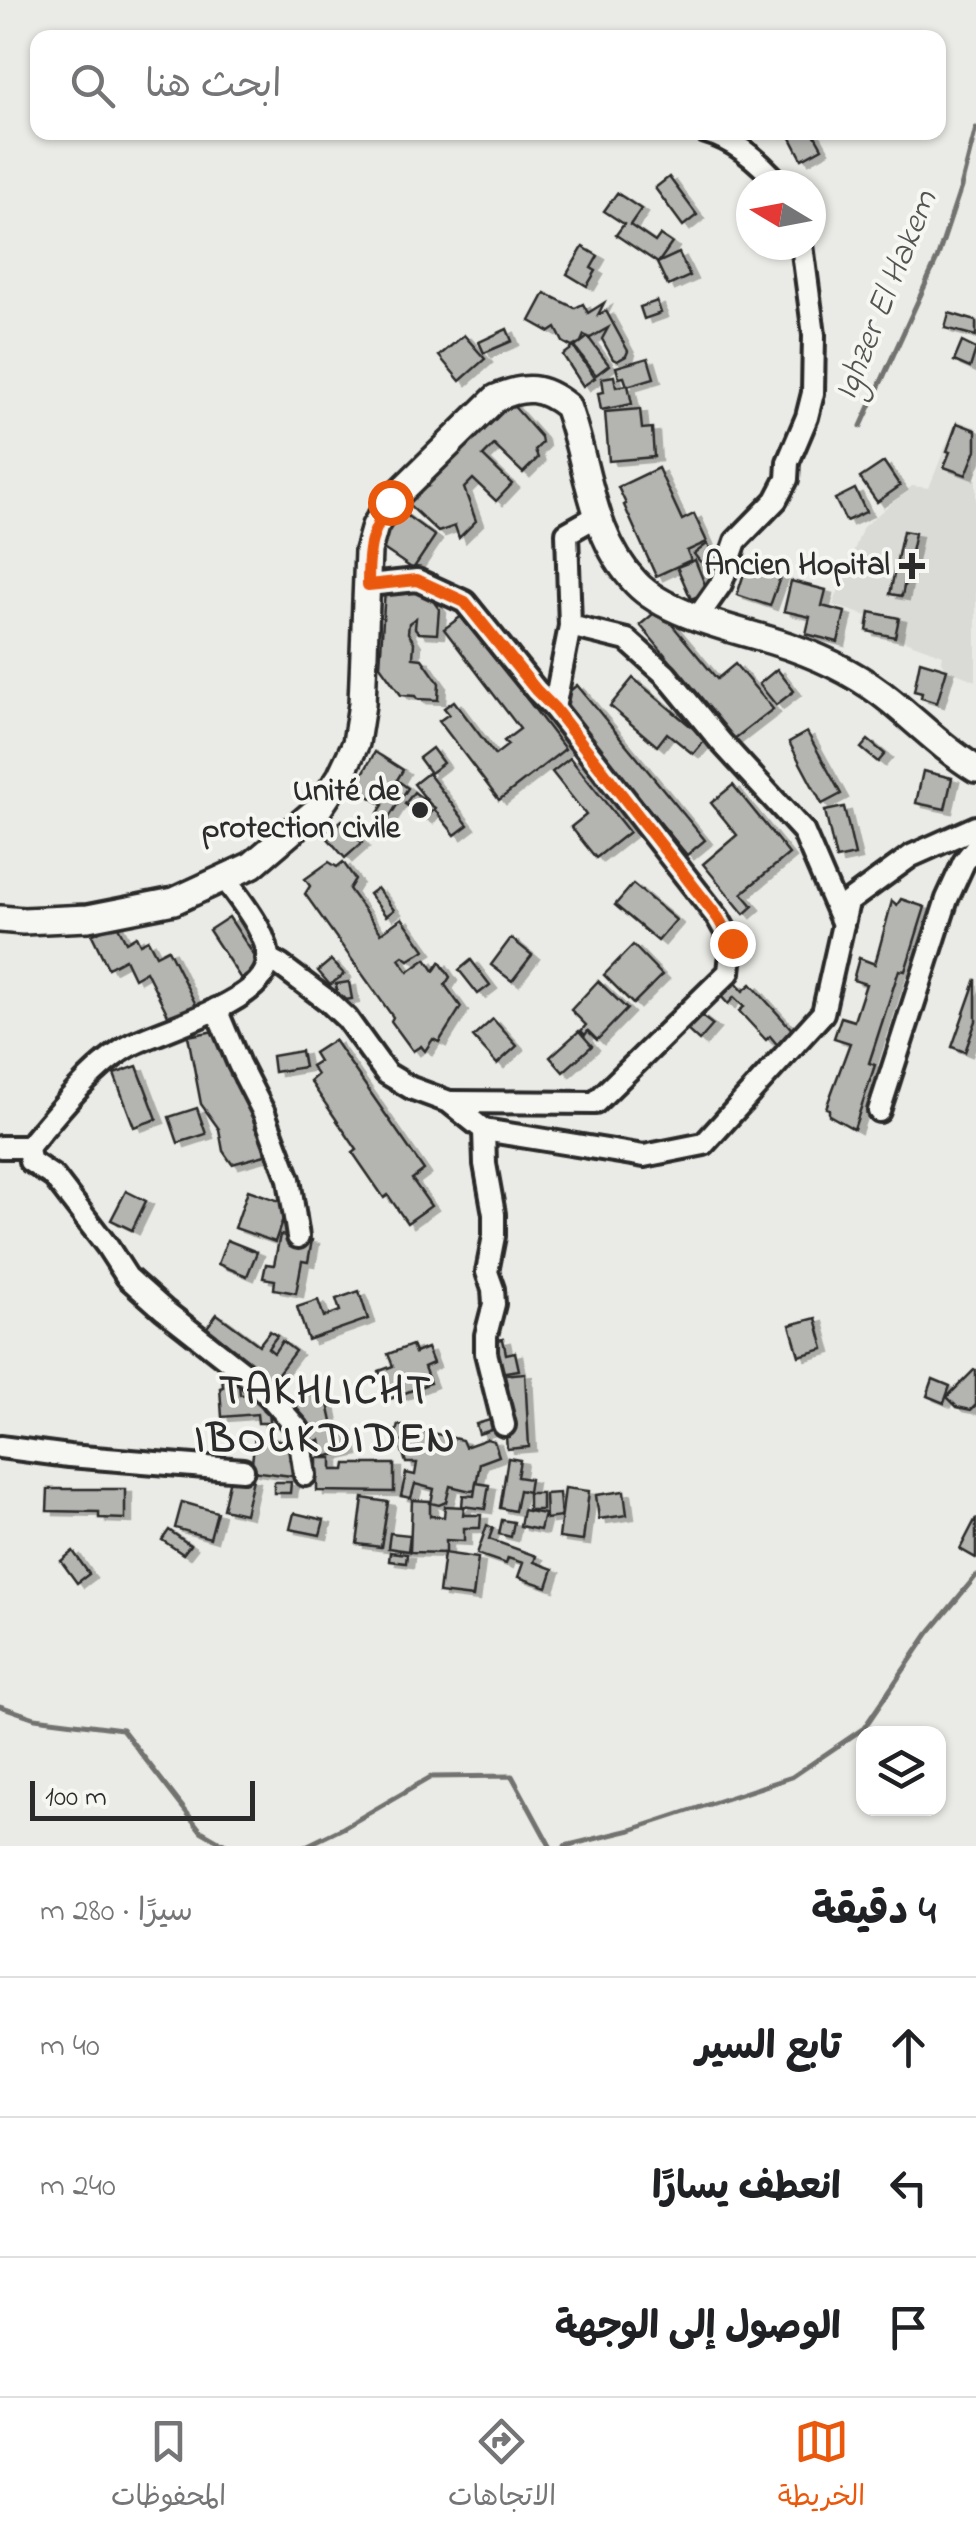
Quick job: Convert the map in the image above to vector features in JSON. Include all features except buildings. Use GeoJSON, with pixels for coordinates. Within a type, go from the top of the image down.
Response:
{"type":"FeatureCollection","features":[{"type":"Feature","properties":{"kind":"main road"},"geometry":{"type":"LineString","coordinates":[[0,919],[88,918],[174,901],[252,865],[319,808],[356,743],[362,704],[368,551],[375,526],[390,502],[496,398],[511,392],[535,389],[554,395],[567,406],[597,516],[616,557],[638,586],[697,618],[830,662],[892,701],[952,755],[976,769]]}},
{"type":"Feature","properties":{"kind":"street"},"geometry":{"type":"LineString","coordinates":[[727,140],[767,170]]}},
{"type":"Feature","properties":{"kind":"street"},"geometry":{"type":"LineString","coordinates":[[697,618],[721,584],[736,541],[776,500],[807,417],[813,393],[814,335],[804,260]]}},
{"type":"Feature","properties":{"kind":"street"},"geometry":{"type":"LineString","coordinates":[[554,708],[570,626],[567,533],[597,516]]}},
{"type":"Feature","properties":{"kind":"street"},"geometry":{"type":"LineString","coordinates":[[368,585],[417,580],[465,602],[554,708],[718,918],[732,943],[729,972],[594,1103],[449,1102]]}},
{"type":"Feature","properties":{"kind":"street"},"geometry":{"type":"LineString","coordinates":[[570,626],[628,640],[666,675],[803,831],[843,924]]}},
{"type":"Feature","properties":{"kind":"street"},"geometry":{"type":"LineString","coordinates":[[267,958],[328,1000],[347,1019],[386,1074],[449,1102],[484,1130],[644,1156],[704,1144],[823,1013],[848,902],[911,856],[976,828]]}},
{"type":"Feature","properties":{"kind":"street"},"geometry":{"type":"LineString","coordinates":[[879,1110],[947,899],[964,862],[976,847]]}},
{"type":"Feature","properties":{"kind":"street"},"geometry":{"type":"LineString","coordinates":[[225,879],[267,945],[268,967],[255,986],[216,1008],[129,1046],[92,1076],[28,1148],[30,1161],[54,1177],[127,1276],[244,1372],[298,1429],[304,1475]]}},
{"type":"Feature","properties":{"kind":"street"},"geometry":{"type":"LineString","coordinates":[[216,1008],[289,1180],[298,1237]]}},
{"type":"Feature","properties":{"kind":"street"},"geometry":{"type":"LineString","coordinates":[[484,1130],[484,1164],[494,1214],[488,1272],[494,1304],[486,1334],[486,1353],[504,1424]]}},
{"type":"Feature","properties":{"kind":"street"},"geometry":{"type":"LineString","coordinates":[[0,1148],[28,1148]]}},
{"type":"Feature","properties":{"kind":"street"},"geometry":{"type":"LineString","coordinates":[[0,1447],[242,1470]]}},
{"type":"Feature","properties":{"kind":"shaded area","name":"Ancien Hopital"},"geometry":{"type":"Polygon","coordinates":[[[956,420],[976,427],[976,681],[946,669],[943,655],[864,626],[867,616],[833,605],[863,527],[912,486],[929,488],[956,420]]]}},
{"type":"Feature","properties":{"kind":"waterway","name":"Ighzer El Hakem"},"geometry":{"type":"LineString","coordinates":[[861,426],[937,259],[976,128]]}},
{"type":"Feature","properties":{"kind":"waterway"},"geometry":{"type":"LineString","coordinates":[[565,1846],[631,1830],[792,1777],[864,1728],[928,1634],[976,1576]]}},
{"type":"Feature","properties":{"kind":"waterway"},"geometry":{"type":"LineString","coordinates":[[0,1706],[35,1718],[122,1729],[201,1831],[227,1846]]}},
{"type":"Feature","properties":{"kind":"waterway"},"geometry":{"type":"LineString","coordinates":[[306,1846],[431,1777],[512,1776],[550,1846]]}},
{"type":"Feature","properties":{"kind":"place","name":"Ancien Hopital"},"geometry":{"type":"Point","coordinates":[912,566]}},
{"type":"Feature","properties":{"kind":"place","name":"Unité de protection civile"},"geometry":{"type":"Point","coordinates":[420,810]}},
{"type":"Feature","properties":{"kind":"district","name":"TAKHLICHT IBOUKDIDEN"},"geometry":{"type":"Point","coordinates":[326,1416]}},
{"type":"Feature","properties":{"kind":"route"},"geometry":{"type":"LineString","coordinates":[[390,502],[375,526],[368,551],[368,585],[417,580],[465,602],[554,708],[718,918],[732,943]]}}]}
